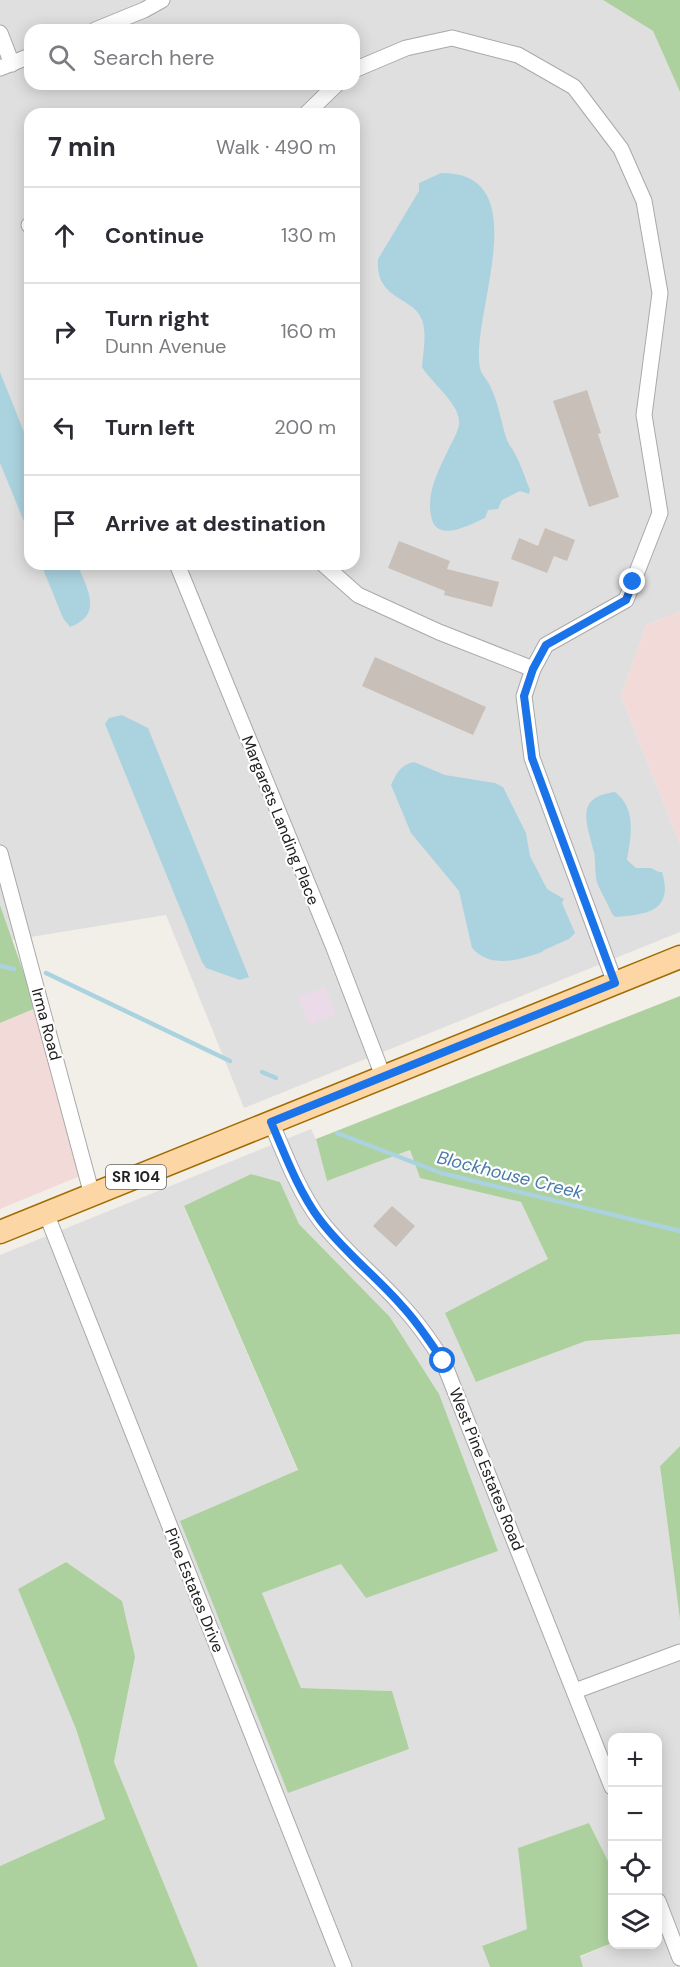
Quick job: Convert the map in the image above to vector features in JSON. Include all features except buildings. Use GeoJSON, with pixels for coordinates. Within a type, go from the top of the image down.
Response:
{"type":"FeatureCollection","features":[{"type":"Feature","properties":{"kind":"main road","name":"SR 104"},"geometry":{"type":"LineString","coordinates":[[0,1232],[680,957]]}},
{"type":"Feature","properties":{"kind":"street"},"geometry":{"type":"LineString","coordinates":[[110,24],[162,0]]}},
{"type":"Feature","properties":{"kind":"street"},"geometry":{"type":"LineString","coordinates":[[0,33],[6,66],[24,58]]}},
{"type":"Feature","properties":{"kind":"street"},"geometry":{"type":"LineString","coordinates":[[360,67],[406,48],[452,38],[518,55],[574,87],[621,149],[644,201],[660,293],[644,415],[660,513],[626,600],[546,645],[533,669],[524,696],[532,758],[615,983]]}},
{"type":"Feature","properties":{"kind":"street"},"geometry":{"type":"LineString","coordinates":[[312,108],[331,90]]}},
{"type":"Feature","properties":{"kind":"street","name":"Margarets Landing Place"},"geometry":{"type":"LineString","coordinates":[[179,570],[334,948],[383,1076]]}},
{"type":"Feature","properties":{"kind":"street"},"geometry":{"type":"LineString","coordinates":[[329,570],[358,595],[439,632],[533,669]]}},
{"type":"Feature","properties":{"kind":"street","name":"Irma Road"},"geometry":{"type":"LineString","coordinates":[[0,853],[92,1195]]}},
{"type":"Feature","properties":{"kind":"street","name":"West Pine Estates Road"},"geometry":{"type":"LineString","coordinates":[[271,1122],[310,1205],[321,1221],[345,1249],[402,1305],[427,1336],[443,1361],[608,1777]]}},
{"type":"Feature","properties":{"kind":"street","name":"Pine Estates Drive"},"geometry":{"type":"LineString","coordinates":[[46,1213],[344,1967]]}},
{"type":"Feature","properties":{"kind":"street"},"geometry":{"type":"LineString","coordinates":[[575,1691],[680,1652]]}},
{"type":"Feature","properties":{"kind":"street"},"geometry":{"type":"LineString","coordinates":[[662,1913],[680,1958]]}},
{"type":"Feature","properties":{"kind":"shaded area"},"geometry":{"type":"Polygon","coordinates":[[[0,0],[603,0],[653,31],[680,92],[680,612],[646,625],[621,696],[680,844],[680,932],[244,1108],[166,915],[12,940],[0,905],[0,0]]]}},
{"type":"Feature","properties":{"kind":"shaded area"},"geometry":{"type":"Polygon","coordinates":[[[680,612],[680,844],[621,696],[646,625],[680,612]]]}},
{"type":"Feature","properties":{"kind":"shaded area"},"geometry":{"type":"Polygon","coordinates":[[[325,987],[336,1014],[309,1024],[298,997],[325,987]]]}},
{"type":"Feature","properties":{"kind":"shaded area"},"geometry":{"type":"Polygon","coordinates":[[[36,1008],[80,1176],[0,1209],[0,1023],[36,1008]]]}},
{"type":"Feature","properties":{"kind":"shaded area"},"geometry":{"type":"Polygon","coordinates":[[[311,1129],[316,1139],[327,1181],[410,1150],[420,1178],[521,1202],[548,1259],[476,1382],[586,1341],[680,1334],[680,1446],[660,1466],[680,1620],[680,1967],[583,1967],[580,1957],[608,1945],[608,1949],[662,1949],[662,1733],[608,1733],[608,1861],[589,1823],[527,1929],[482,1946],[490,1967],[198,1967],[114,1762],[135,1657],[66,1562],[18,1589],[76,1729],[105,1819],[0,1866],[0,1255],[311,1129]],[[251,1174],[184,1207],[298,1471],[181,1521],[288,1793],[392,1691],[301,1688],[262,1593],[341,1564],[439,1394],[390,1317],[299,1224],[280,1182],[251,1174]]]}},
{"type":"Feature","properties":{"kind":"green space"},"geometry":{"type":"Polygon","coordinates":[[[603,0],[680,0],[680,92],[653,31],[603,0]]]}},
{"type":"Feature","properties":{"kind":"green space"},"geometry":{"type":"Polygon","coordinates":[[[0,905],[36,1008],[0,1023],[0,905]]]}},
{"type":"Feature","properties":{"kind":"green space"},"geometry":{"type":"Polygon","coordinates":[[[680,996],[680,1334],[586,1341],[476,1382],[445,1313],[548,1259],[521,1202],[420,1178],[410,1150],[327,1181],[316,1139],[680,996]]]}},
{"type":"Feature","properties":{"kind":"green space"},"geometry":{"type":"Polygon","coordinates":[[[251,1174],[280,1182],[299,1224],[390,1317],[439,1394],[498,1551],[366,1598],[341,1564],[262,1593],[301,1688],[392,1691],[409,1749],[288,1793],[180,1521],[298,1470],[184,1206],[251,1174]]]}},
{"type":"Feature","properties":{"kind":"green space"},"geometry":{"type":"Polygon","coordinates":[[[680,1446],[680,1620],[660,1466],[680,1446]]]}},
{"type":"Feature","properties":{"kind":"green space"},"geometry":{"type":"Polygon","coordinates":[[[66,1562],[122,1601],[135,1657],[114,1762],[198,1967],[0,1967],[0,1866],[105,1819],[76,1729],[18,1589],[66,1562]]]}},
{"type":"Feature","properties":{"kind":"green space"},"geometry":{"type":"Polygon","coordinates":[[[589,1823],[608,1861],[608,1945],[580,1956],[583,1967],[490,1967],[482,1946],[527,1929],[518,1848],[589,1823]]]}},
{"type":"Feature","properties":{"kind":"water"},"geometry":{"type":"Polygon","coordinates":[[[441,173],[470,179],[487,196],[494,220],[494,250],[479,344],[480,368],[494,394],[507,440],[519,461],[530,490],[529,494],[520,491],[502,500],[498,509],[488,510],[485,518],[462,528],[446,531],[434,524],[430,498],[438,471],[458,430],[459,420],[454,407],[422,367],[424,337],[422,320],[418,312],[382,283],[378,259],[419,191],[419,183],[441,173]]]}},
{"type":"Feature","properties":{"kind":"water"},"geometry":{"type":"Polygon","coordinates":[[[0,372],[24,432],[24,521],[0,463],[0,372]]]}},
{"type":"Feature","properties":{"kind":"water"},"geometry":{"type":"Polygon","coordinates":[[[43,570],[80,570],[85,582],[90,600],[87,615],[70,627],[63,618],[43,570]]]}},
{"type":"Feature","properties":{"kind":"water"},"geometry":{"type":"Polygon","coordinates":[[[122,715],[148,728],[249,977],[240,980],[206,968],[202,962],[105,724],[109,718],[122,715]]]}},
{"type":"Feature","properties":{"kind":"water"},"geometry":{"type":"Polygon","coordinates":[[[414,762],[445,775],[495,783],[503,787],[526,833],[530,856],[547,889],[564,899],[562,903],[575,933],[569,939],[542,952],[505,961],[487,959],[472,948],[459,891],[411,833],[391,785],[402,767],[414,762]]]}},
{"type":"Feature","properties":{"kind":"water"},"geometry":{"type":"Polygon","coordinates":[[[615,792],[627,806],[630,815],[631,832],[627,860],[636,868],[651,868],[662,872],[665,885],[661,903],[638,915],[615,917],[597,881],[586,813],[593,799],[615,792]]]}},
{"type":"Feature","properties":{"kind":"waterway","name":"Blockhouse Creek"},"geometry":{"type":"LineString","coordinates":[[0,966],[14,969]]}},
{"type":"Feature","properties":{"kind":"waterway","name":"Blockhouse Creek"},"geometry":{"type":"LineString","coordinates":[[46,973],[230,1061]]}},
{"type":"Feature","properties":{"kind":"waterway","name":"Blockhouse Creek"},"geometry":{"type":"LineString","coordinates":[[262,1072],[276,1078]]}},
{"type":"Feature","properties":{"kind":"waterway","name":"Blockhouse Creek"},"geometry":{"type":"LineString","coordinates":[[337,1133],[441,1173],[680,1231]]}},
{"type":"Feature","properties":{"kind":"route"},"geometry":{"type":"LineString","coordinates":[[443,1361],[427,1336],[402,1305],[345,1249],[321,1221],[310,1205],[271,1122],[615,983],[532,758],[524,696],[533,669],[546,645],[626,600],[633,582]]}}]}
